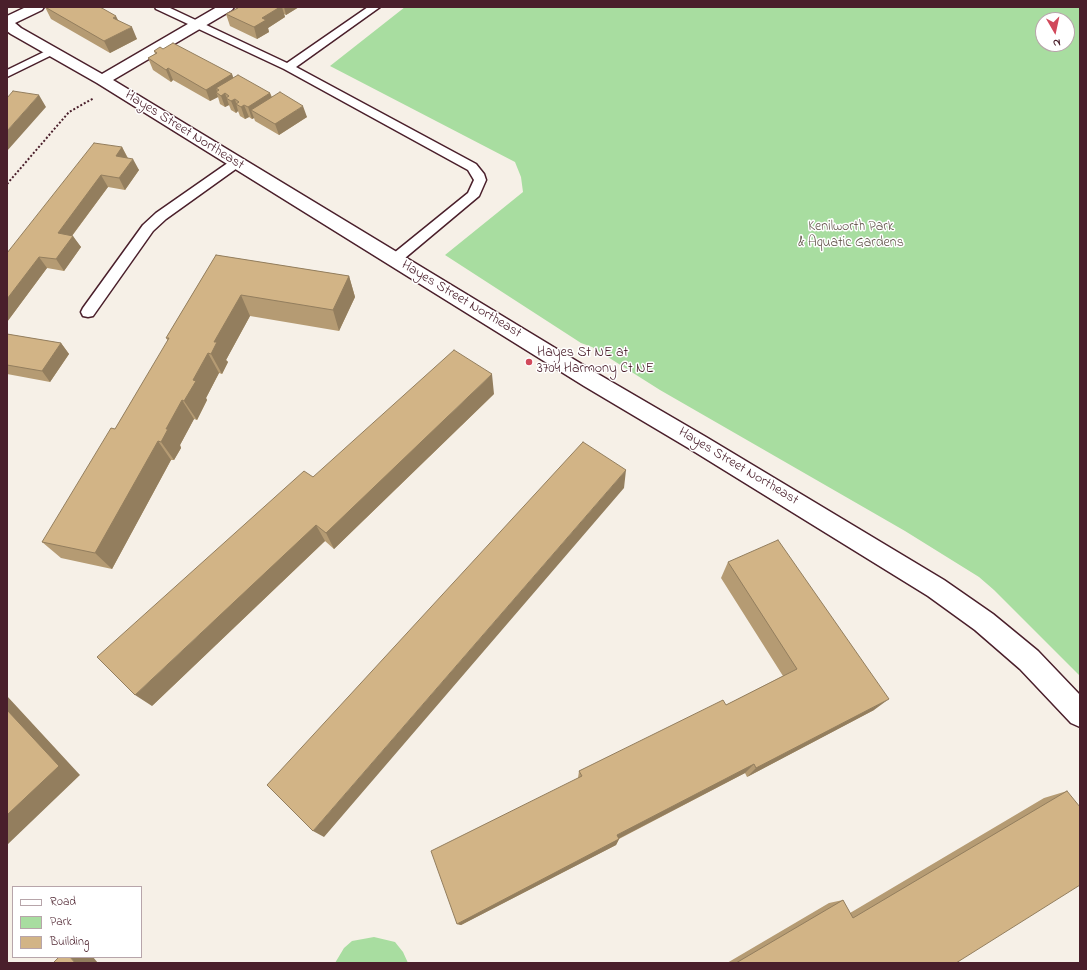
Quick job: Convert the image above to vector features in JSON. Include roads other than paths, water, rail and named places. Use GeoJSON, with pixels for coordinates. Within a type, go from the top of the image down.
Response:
{"type":"FeatureCollection","features":[{"type":"Feature","properties":{"kind":"street"},"geometry":{"type":"LineString","coordinates":[[7,22],[37,7]]}},
{"type":"Feature","properties":{"kind":"street"},"geometry":{"type":"LineString","coordinates":[[98,89],[227,7]]}},
{"type":"Feature","properties":{"kind":"street","name":"Hayes Street Northeast"},"geometry":{"type":"LineString","coordinates":[[7,22],[16,31],[52,51],[98,89],[236,163],[936,588],[984,622],[1029,660],[1080,714]]}},
{"type":"Feature","properties":{"kind":"lane"},"geometry":{"type":"LineString","coordinates":[[160,7],[288,67],[472,167],[478,174],[480,180],[473,196],[394,260]]}},
{"type":"Feature","properties":{"kind":"lane"},"geometry":{"type":"LineString","coordinates":[[288,67],[375,7]]}},
{"type":"Feature","properties":{"kind":"lane"},"geometry":{"type":"LineString","coordinates":[[7,74],[52,51]]}},
{"type":"Feature","properties":{"kind":"lane"},"geometry":{"type":"LineString","coordinates":[[88,312],[148,228],[161,216],[236,163]]}},
{"type":"Feature","properties":{"kind":"place","name":"Hayes St NE at 3704 Harmony Ct NE"},"geometry":{"type":"Point","coordinates":[529,362]}},
{"type":"Feature","properties":{"kind":"park label","name":"Kenilworth Park & Aquatic Gardens"},"geometry":{"type":"Point","coordinates":[851,236]}}]}
